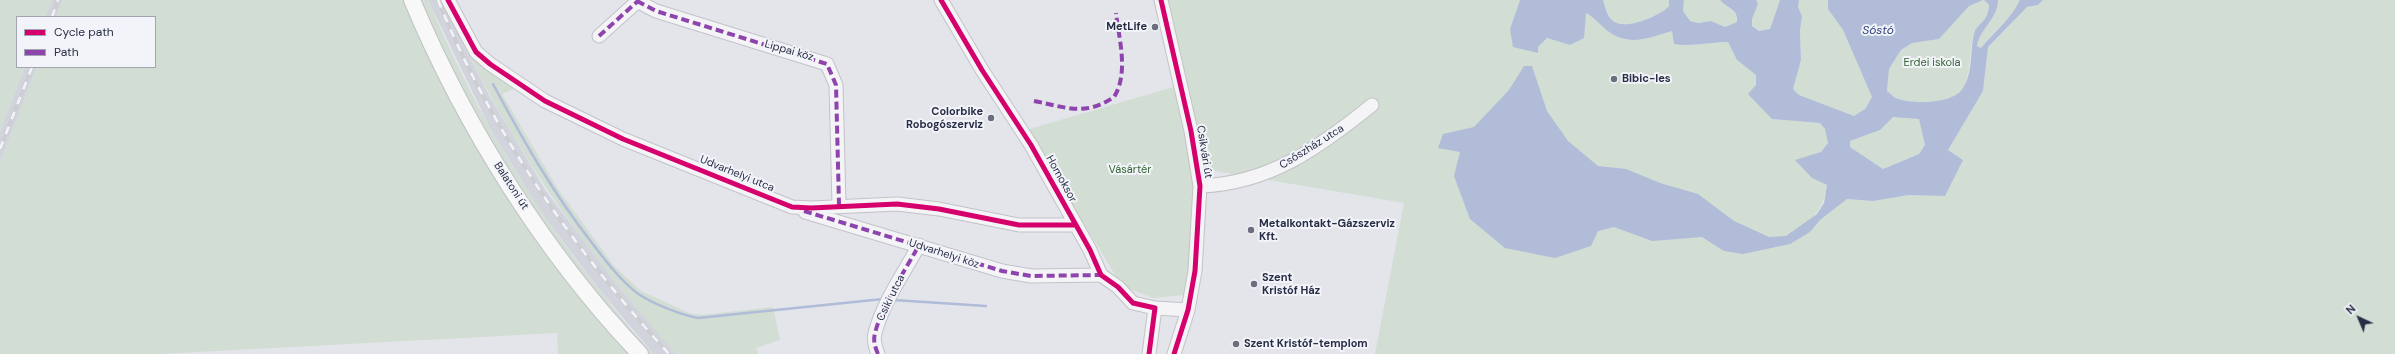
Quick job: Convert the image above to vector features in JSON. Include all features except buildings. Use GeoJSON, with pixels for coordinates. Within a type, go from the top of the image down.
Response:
{"type":"FeatureCollection","features":[{"type":"Feature","properties":{"kind":"main road","name":"Balatoni út"},"geometry":{"type":"LineString","coordinates":[[412,0],[449,79],[501,171],[564,262],[607,317],[640,354]]}},
{"type":"Feature","properties":{"kind":"street","name":"Udvarhelyi utca"},"geometry":{"type":"LineString","coordinates":[[448,0],[476,52],[490,64],[545,101],[623,139],[792,207],[811,208],[839,205],[897,204],[939,209],[1019,225],[1076,225]]}},
{"type":"Feature","properties":{"kind":"street","name":"Homoksor"},"geometry":{"type":"LineString","coordinates":[[941,0],[978,64],[1031,145],[1076,225],[1101,275],[1118,287],[1133,303],[1155,308],[1188,310]]}},
{"type":"Feature","properties":{"kind":"street","name":"Csikvári út"},"geometry":{"type":"LineString","coordinates":[[1161,0],[1191,131],[1200,186],[1198,252],[1188,310],[1174,354]]}},
{"type":"Feature","properties":{"kind":"street"},"geometry":{"type":"LineString","coordinates":[[599,36],[638,1]]}},
{"type":"Feature","properties":{"kind":"street","name":"Lippai köz"},"geometry":{"type":"LineString","coordinates":[[638,1],[656,11],[827,64],[836,85],[839,205]]}},
{"type":"Feature","properties":{"kind":"street","name":"Csőszház utca"},"geometry":{"type":"LineString","coordinates":[[1200,186],[1226,186],[1273,171],[1326,139],[1372,105]]}},
{"type":"Feature","properties":{"kind":"street","name":"Udvarhelyi köz"},"geometry":{"type":"LineString","coordinates":[[792,207],[919,245],[984,267],[1031,276],[1101,275]]}},
{"type":"Feature","properties":{"kind":"street","name":"Csiki utca"},"geometry":{"type":"LineString","coordinates":[[878,354],[874,345],[874,334],[886,305],[919,245]]}},
{"type":"Feature","properties":{"kind":"street"},"geometry":{"type":"LineString","coordinates":[[1149,354],[1155,308]]}},
{"type":"Feature","properties":{"kind":"shaded area"},"geometry":{"type":"Polygon","coordinates":[[[52,0],[63,0],[56,16],[45,16],[52,0]]]}},
{"type":"Feature","properties":{"kind":"shaded area"},"geometry":{"type":"Polygon","coordinates":[[[428,0],[444,0],[462,42],[490,97],[546,191],[615,282],[676,354],[654,354],[651,351],[598,288],[541,212],[491,130],[428,0]]]}},
{"type":"Feature","properties":{"kind":"shaded area"},"geometry":{"type":"Polygon","coordinates":[[[25,68],[37,68],[0,163],[0,131],[25,68]]]}},
{"type":"Feature","properties":{"kind":"green space"},"geometry":{"type":"Polygon","coordinates":[[[0,0],[52,0],[45,16],[16,16],[16,68],[25,68],[0,131],[0,0]]]}},
{"type":"Feature","properties":{"kind":"green space"},"geometry":{"type":"Polygon","coordinates":[[[63,0],[428,0],[460,71],[496,139],[516,172],[582,268],[626,323],[654,354],[558,354],[557,333],[160,354],[0,354],[0,163],[37,68],[156,68],[156,16],[56,16],[63,0]]]}},
{"type":"Feature","properties":{"kind":"green space"},"geometry":{"type":"Polygon","coordinates":[[[444,0],[476,44],[497,63],[530,82],[502,94],[558,189],[614,266],[641,291],[689,313],[701,315],[773,307],[780,340],[756,348],[758,354],[676,354],[608,272],[545,186],[517,142],[491,96],[466,49],[444,0]]]}},
{"type":"Feature","properties":{"kind":"green space","name":"Vásártér"},"geometry":{"type":"Polygon","coordinates":[[[1153,0],[1520,0],[1510,29],[1538,53],[1538,47],[1547,38],[1570,45],[1586,12],[1605,29],[1619,38],[1634,40],[1642,39],[1672,31],[1674,43],[1694,44],[1728,42],[1737,60],[1756,75],[1756,85],[1772,119],[1820,123],[1825,129],[1828,144],[1821,152],[1812,178],[1827,185],[1818,211],[1805,224],[1810,232],[1820,220],[1847,199],[1872,201],[1909,195],[1945,196],[1963,160],[1948,150],[1983,91],[1988,47],[2027,7],[2038,5],[2043,0],[2395,0],[2395,354],[1375,354],[1404,203],[1198,168],[1193,294],[1153,298],[1122,286],[1026,130],[1177,86],[1153,0]]]}},
{"type":"Feature","properties":{"kind":"green space"},"geometry":{"type":"Polygon","coordinates":[[[1603,0],[1669,0],[1669,6],[1650,18],[1624,24],[1617,23],[1612,20],[1603,0]]]}},
{"type":"Feature","properties":{"kind":"green space"},"geometry":{"type":"Polygon","coordinates":[[[1684,0],[1720,0],[1735,10],[1737,22],[1725,27],[1711,21],[1698,23],[1690,21],[1683,11],[1684,0]]]}},
{"type":"Feature","properties":{"kind":"green space"},"geometry":{"type":"Polygon","coordinates":[[[1756,0],[1780,0],[1770,29],[1759,31],[1752,26],[1752,19],[1758,4],[1756,0]]]}},
{"type":"Feature","properties":{"kind":"green space"},"geometry":{"type":"Polygon","coordinates":[[[1799,0],[1828,0],[1828,9],[1843,30],[1872,97],[1865,109],[1854,116],[1799,95],[1793,89],[1801,60],[1800,31],[1802,16],[1798,7],[1799,0]]]}},
{"type":"Feature","properties":{"kind":"green space","name":"Erdei iskola"},"geometry":{"type":"Polygon","coordinates":[[[1983,0],[1989,5],[1987,16],[1974,33],[1966,81],[1964,87],[1959,93],[1943,100],[1922,103],[1903,101],[1887,91],[1889,69],[1901,50],[1912,43],[1939,39],[1969,5],[1983,0]]]}},
{"type":"Feature","properties":{"kind":"green space"},"geometry":{"type":"Polygon","coordinates":[[[1998,0],[2020,0],[2007,19],[1981,48],[1977,46],[1979,40],[1995,13],[1998,0]]]}},
{"type":"Feature","properties":{"kind":"green space"},"geometry":{"type":"Polygon","coordinates":[[[1893,116],[1919,119],[1925,145],[1919,154],[1883,169],[1850,147],[1850,141],[1880,130],[1893,116]]]}},
{"type":"Feature","properties":{"kind":"water","name":"Sóstó"},"geometry":{"type":"Polygon","coordinates":[[[1520,0],[1603,0],[1610,18],[1617,23],[1624,24],[1641,21],[1658,14],[1669,6],[1669,0],[1684,0],[1683,11],[1690,21],[1698,23],[1711,21],[1725,27],[1737,22],[1737,17],[1732,9],[1720,0],[1756,0],[1758,4],[1752,19],[1752,26],[1759,31],[1770,29],[1780,0],[1799,0],[1798,7],[1802,16],[1800,31],[1801,60],[1793,89],[1799,95],[1854,116],[1865,109],[1872,97],[1843,30],[1828,9],[1828,0],[1983,0],[1969,6],[1939,39],[1912,43],[1901,50],[1889,69],[1887,91],[1894,97],[1912,102],[1932,102],[1951,97],[1963,88],[1970,69],[1975,30],[1987,16],[1989,5],[1984,0],[1998,0],[1995,13],[1979,40],[1977,46],[1981,48],[2007,19],[2020,0],[2043,0],[2038,5],[2027,7],[1988,47],[1983,91],[1948,150],[1963,160],[1945,196],[1909,195],[1873,201],[1847,199],[1820,220],[1810,232],[1790,244],[1743,254],[1724,251],[1702,237],[1652,241],[1614,227],[1598,231],[1591,246],[1555,258],[1505,248],[1470,219],[1454,176],[1460,152],[1438,148],[1443,134],[1474,127],[1509,90],[1524,66],[1532,66],[1547,111],[1568,141],[1598,166],[1626,169],[1660,183],[1698,194],[1734,221],[1769,237],[1786,236],[1817,214],[1824,203],[1827,185],[1812,178],[1795,160],[1821,152],[1828,143],[1825,129],[1820,123],[1772,119],[1748,94],[1756,85],[1756,75],[1737,60],[1728,42],[1688,45],[1674,44],[1672,31],[1642,39],[1634,40],[1619,38],[1605,29],[1586,13],[1584,38],[1570,45],[1547,38],[1538,47],[1538,53],[1513,47],[1510,29],[1520,0]],[[1893,117],[1880,130],[1850,141],[1850,147],[1883,169],[1919,154],[1925,145],[1919,119],[1893,117]]]}},
{"type":"Feature","properties":{"kind":"waterway"},"geometry":{"type":"LineString","coordinates":[[493,84],[539,166],[564,205],[619,276],[630,288],[650,301],[666,308],[698,318],[883,299]]}},
{"type":"Feature","properties":{"kind":"waterway"},"geometry":{"type":"LineString","coordinates":[[894,300],[986,306]]}},
{"type":"Feature","properties":{"kind":"railway"},"geometry":{"type":"LineString","coordinates":[[52,16],[58,0]]}},
{"type":"Feature","properties":{"kind":"railway"},"geometry":{"type":"LineString","coordinates":[[438,0],[459,49],[483,96],[509,142],[538,187],[568,231],[600,273],[669,354]]}},
{"type":"Feature","properties":{"kind":"railway"},"geometry":{"type":"LineString","coordinates":[[0,149],[32,68]]}},
{"type":"Feature","properties":{"kind":"marked path"},"geometry":{"type":"LineString","coordinates":[[599,36],[639,0]]}},
{"type":"Feature","properties":{"kind":"marked path"},"geometry":{"type":"LineString","coordinates":[[637,1],[656,11],[827,64],[836,85],[839,205]]}},
{"type":"Feature","properties":{"kind":"marked path"},"geometry":{"type":"LineString","coordinates":[[1034,101],[1065,108],[1084,109],[1093,107],[1114,97],[1119,88],[1122,67],[1121,45],[1116,13]]}},
{"type":"Feature","properties":{"kind":"marked path"},"geometry":{"type":"LineString","coordinates":[[804,211],[1002,271],[1031,276],[1101,275]]}},
{"type":"Feature","properties":{"kind":"marked path"},"geometry":{"type":"LineString","coordinates":[[878,354],[874,339],[883,310],[919,245]]}},
{"type":"Feature","properties":{"kind":"cycle path"},"geometry":{"type":"LineString","coordinates":[[448,0],[476,52],[490,64],[545,101],[623,139],[792,207],[811,208],[897,204],[939,209],[1019,225],[1076,225]]}},
{"type":"Feature","properties":{"kind":"cycle path"},"geometry":{"type":"LineString","coordinates":[[941,0],[982,70],[1031,145],[1090,250],[1101,275],[1118,287],[1133,303],[1155,308],[1149,354]]}},
{"type":"Feature","properties":{"kind":"cycle path"},"geometry":{"type":"LineString","coordinates":[[1161,0],[1191,131],[1200,186],[1195,271],[1188,310],[1174,354]]}},
{"type":"Feature","properties":{"kind":"place","name":"MetLife"},"geometry":{"type":"Point","coordinates":[1155,27]}},
{"type":"Feature","properties":{"kind":"place","name":"Bibic-les"},"geometry":{"type":"Point","coordinates":[1614,79]}},
{"type":"Feature","properties":{"kind":"place","name":"Colorbike Robogószerviz"},"geometry":{"type":"Point","coordinates":[991,118]}},
{"type":"Feature","properties":{"kind":"place","name":"Metalkontakt-Gázszerviz Kft."},"geometry":{"type":"Point","coordinates":[1251,230]}},
{"type":"Feature","properties":{"kind":"place","name":"Szent Kristóf Ház"},"geometry":{"type":"Point","coordinates":[1254,284]}},
{"type":"Feature","properties":{"kind":"place","name":"Szent Kristóf-templom"},"geometry":{"type":"Point","coordinates":[1236,344]}}]}
